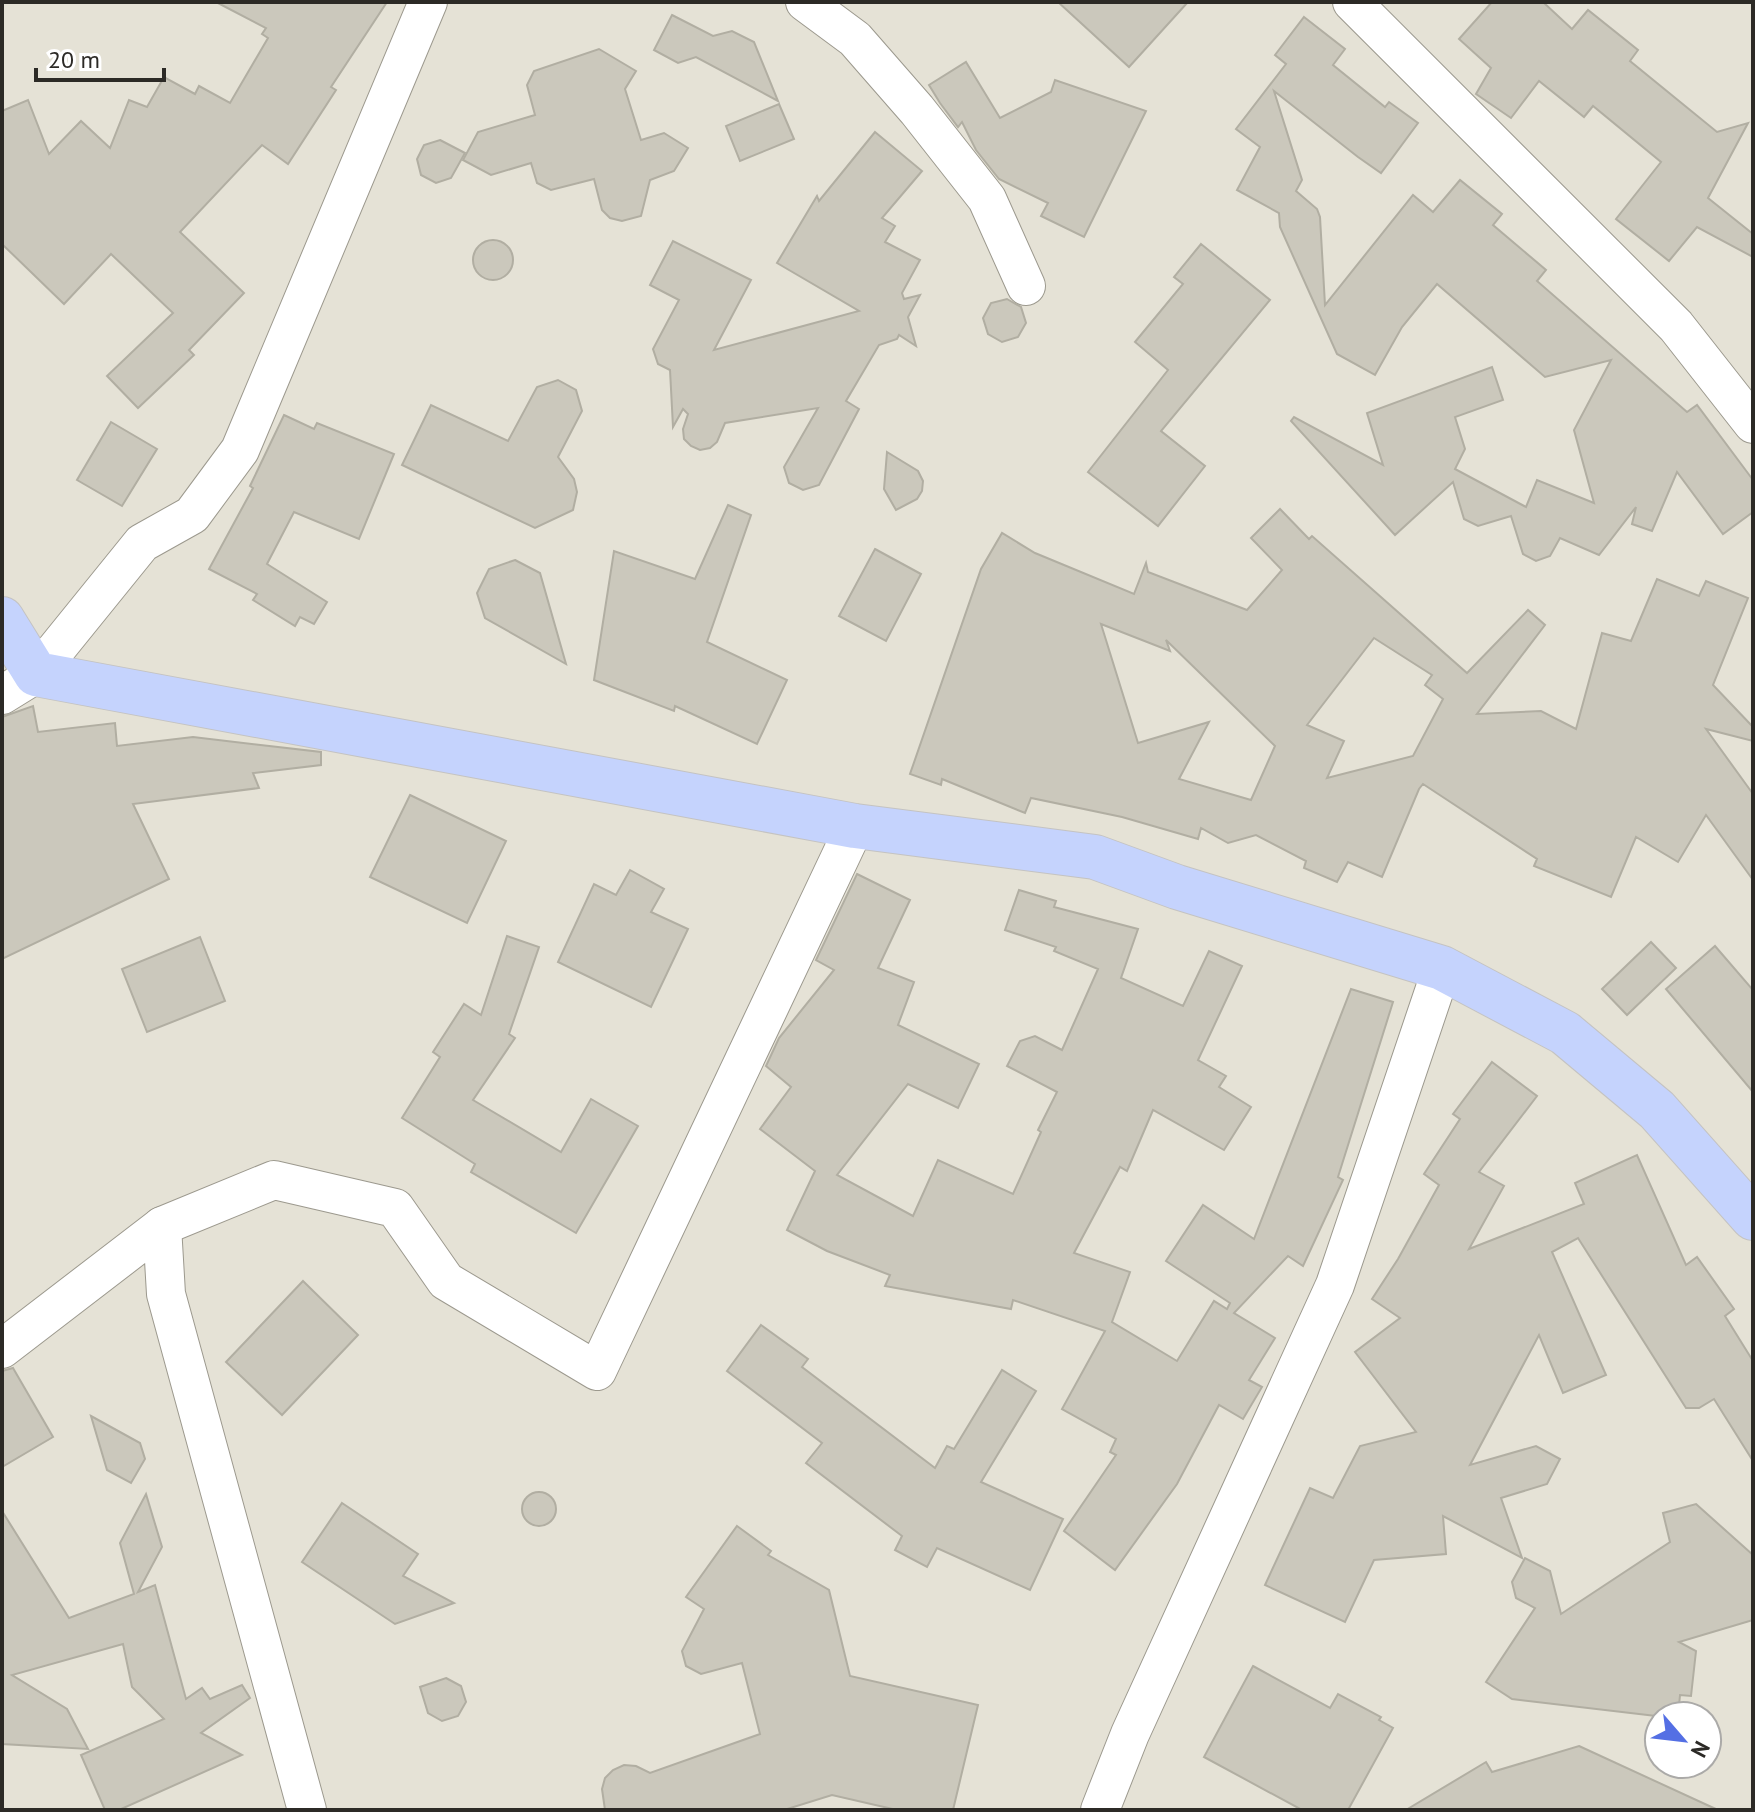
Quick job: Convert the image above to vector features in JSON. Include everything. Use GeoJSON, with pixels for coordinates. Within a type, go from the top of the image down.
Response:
{"type":"FeatureCollection","features":[{"type":"Feature","properties":{"kind":"main road"},"geometry":{"type":"LineString","coordinates":[[2,619],[19,685],[855,826],[1095,857],[1177,887],[1442,968],[1565,1033],[1657,1110],[1753,1218]]}},
{"type":"Feature","properties":{"kind":"street"},"geometry":{"type":"LineString","coordinates":[[19,685],[142,543],[192,515],[240,450],[428,2]]}},
{"type":"Feature","properties":{"kind":"street"},"geometry":{"type":"LineString","coordinates":[[805,2],[855,39],[917,110],[987,199],[1026,286]]}},
{"type":"Feature","properties":{"kind":"street"},"geometry":{"type":"LineString","coordinates":[[1352,2],[1676,326],[1753,424]]}},
{"type":"Feature","properties":{"kind":"street"},"geometry":{"type":"LineString","coordinates":[[2,1349],[162,1226],[274,1180],[395,1208],[446,1281],[597,1371],[855,826]]}},
{"type":"Feature","properties":{"kind":"street"},"geometry":{"type":"LineString","coordinates":[[1100,1810],[1130,1734],[1335,1285],[1442,968]]}},
{"type":"Feature","properties":{"kind":"street"},"geometry":{"type":"LineString","coordinates":[[162,1226],[166,1294],[307,1810]]}},
{"type":"Feature","properties":{"kind":"building"},"geometry":{"type":"Polygon","coordinates":[[[216,2],[387,2],[331,87],[336,90],[288,164],[262,145],[180,232],[244,293],[189,350],[194,355],[138,408],[107,376],[173,313],[111,254],[64,304],[2,244],[2,111],[28,100],[49,154],[81,121],[110,148],[129,100],[147,107],[164,77],[195,94],[199,86],[230,103],[268,38],[262,34],[266,28],[216,2]]]}},
{"type":"Feature","properties":{"kind":"building"},"geometry":{"type":"Polygon","coordinates":[[[1058,2],[1188,2],[1129,67],[1058,2]]]}},
{"type":"Feature","properties":{"kind":"building"},"geometry":{"type":"Polygon","coordinates":[[[1492,2],[1543,2],[1572,29],[1588,10],[1638,50],[1630,61],[1717,132],[1748,123],[1708,198],[1753,234],[1753,257],[1697,227],[1669,261],[1616,219],[1661,162],[1593,106],[1584,117],[1539,81],[1511,118],[1476,94],[1491,68],[1459,39],[1492,2]]]}},
{"type":"Feature","properties":{"kind":"building"},"geometry":{"type":"Polygon","coordinates":[[[672,15],[713,36],[732,31],[754,42],[778,101],[696,57],[678,63],[654,50],[672,15]]]}},
{"type":"Feature","properties":{"kind":"building"},"geometry":{"type":"Polygon","coordinates":[[[1304,17],[1345,49],[1333,65],[1385,107],[1389,102],[1418,123],[1381,173],[1274,91],[1302,180],[1296,191],[1317,209],[1320,217],[1325,305],[1413,195],[1433,212],[1460,180],[1502,214],[1493,225],[1546,270],[1537,281],[1687,412],[1697,405],[1753,480],[1753,512],[1723,534],[1677,472],[1652,531],[1632,524],[1636,507],[1599,555],[1560,538],[1550,556],[1536,561],[1523,554],[1511,516],[1478,526],[1464,519],[1453,482],[1395,535],[1291,421],[1294,417],[1383,465],[1367,413],[1492,367],[1503,400],[1455,417],[1465,449],[1455,469],[1526,507],[1537,480],[1594,503],[1574,430],[1611,360],[1545,377],[1437,284],[1402,327],[1375,375],[1337,354],[1280,227],[1279,213],[1237,190],[1260,147],[1236,129],[1286,64],[1275,55],[1304,17]]]}},
{"type":"Feature","properties":{"kind":"building"},"geometry":{"type":"Polygon","coordinates":[[[599,49],[636,71],[625,89],[641,140],[664,133],[688,148],[674,171],[650,180],[641,216],[622,221],[610,218],[602,210],[594,179],[551,190],[537,183],[531,163],[491,175],[463,160],[478,132],[535,115],[527,85],[534,71],[599,49]]]}},
{"type":"Feature","properties":{"kind":"building"},"geometry":{"type":"Polygon","coordinates":[[[966,62],[1000,118],[1051,92],[1055,80],[1146,111],[1084,237],[1041,216],[1048,203],[999,179],[976,150],[962,122],[958,127],[940,103],[929,85],[966,62]]]}},
{"type":"Feature","properties":{"kind":"building"},"geometry":{"type":"Polygon","coordinates":[[[779,104],[794,139],[740,161],[726,126],[779,104]]]}},
{"type":"Feature","properties":{"kind":"building"},"geometry":{"type":"Polygon","coordinates":[[[875,132],[922,171],[882,218],[895,226],[885,242],[920,260],[902,293],[904,299],[920,295],[908,317],[916,346],[899,335],[897,339],[879,345],[846,401],[859,409],[819,485],[803,490],[789,483],[784,467],[818,408],[725,423],[717,442],[710,448],[700,450],[684,439],[683,429],[688,414],[683,409],[673,427],[670,370],[658,364],[653,349],[679,300],[650,285],[673,241],[751,280],[714,350],[859,311],[777,263],[817,196],[819,201],[875,132]]]}},
{"type":"Feature","properties":{"kind":"building"},"geometry":{"type":"Polygon","coordinates":[[[440,140],[465,153],[451,178],[436,183],[421,175],[417,159],[424,145],[440,140]]]}},
{"type":"Feature","properties":{"kind":"building"},"geometry":{"type":"Polygon","coordinates":[[[493,240],[507,246],[513,260],[507,274],[493,280],[479,274],[473,260],[479,246],[493,240]]]}},
{"type":"Feature","properties":{"kind":"building"},"geometry":{"type":"Polygon","coordinates":[[[1201,244],[1270,300],[1161,431],[1205,466],[1158,526],[1088,472],[1168,370],[1135,342],[1183,284],[1174,277],[1201,244]]]}},
{"type":"Feature","properties":{"kind":"building"},"geometry":{"type":"Polygon","coordinates":[[[1007,299],[1021,307],[1026,323],[1018,337],[1002,342],[988,334],[983,318],[991,303],[1007,299]]]}},
{"type":"Feature","properties":{"kind":"building"},"geometry":{"type":"Polygon","coordinates":[[[558,380],[576,390],[582,411],[558,457],[574,479],[577,492],[573,510],[535,528],[402,465],[431,405],[508,441],[537,387],[558,380]]]}},
{"type":"Feature","properties":{"kind":"building"},"geometry":{"type":"Polygon","coordinates":[[[284,415],[314,429],[317,423],[394,454],[359,539],[294,512],[267,564],[327,602],[314,624],[300,617],[295,626],[253,600],[257,594],[209,569],[253,488],[250,486],[284,415]]]}},
{"type":"Feature","properties":{"kind":"building"},"geometry":{"type":"Polygon","coordinates":[[[111,422],[157,449],[122,506],[77,480],[111,422]]]}},
{"type":"Feature","properties":{"kind":"building"},"geometry":{"type":"Polygon","coordinates":[[[887,452],[918,471],[923,481],[917,499],[896,510],[884,489],[887,452]]]}},
{"type":"Feature","properties":{"kind":"building"},"geometry":{"type":"Polygon","coordinates":[[[728,505],[751,515],[707,642],[787,680],[757,744],[675,706],[674,711],[594,680],[614,551],[695,579],[728,505]]]}},
{"type":"Feature","properties":{"kind":"building"},"geometry":{"type":"Polygon","coordinates":[[[1280,509],[1309,539],[1312,536],[1467,673],[1528,610],[1545,625],[1477,714],[1541,711],[1576,729],[1602,633],[1631,641],[1657,579],[1699,596],[1706,581],[1748,598],[1713,685],[1753,727],[1753,741],[1706,729],[1753,794],[1753,880],[1706,815],[1678,862],[1636,837],[1611,897],[1534,866],[1537,859],[1423,784],[1382,877],[1348,862],[1337,882],[1304,868],[1306,861],[1256,835],[1228,843],[1201,828],[1198,839],[1122,817],[1031,798],[1025,813],[942,779],[941,785],[910,774],[981,569],[1002,533],[1035,553],[1134,594],[1146,563],[1148,572],[1247,610],[1282,570],[1251,538],[1280,509]],[[1101,624],[1138,743],[1209,722],[1179,779],[1251,800],[1275,746],[1166,640],[1170,651],[1101,624]],[[1374,638],[1307,725],[1344,741],[1327,778],[1413,756],[1443,699],[1425,685],[1432,675],[1374,638]]]}},
{"type":"Feature","properties":{"kind":"building"},"geometry":{"type":"Polygon","coordinates":[[[875,549],[921,574],[886,641],[839,616],[875,549]]]}},
{"type":"Feature","properties":{"kind":"building"},"geometry":{"type":"Polygon","coordinates":[[[515,560],[540,573],[566,664],[485,618],[477,593],[489,569],[515,560]]]}},
{"type":"Feature","properties":{"kind":"building"},"geometry":{"type":"Polygon","coordinates":[[[33,706],[38,732],[115,723],[117,746],[193,737],[321,752],[321,765],[253,773],[259,788],[133,804],[169,879],[2,959],[2,717],[33,706]]]}},
{"type":"Feature","properties":{"kind":"building"},"geometry":{"type":"Polygon","coordinates":[[[410,795],[506,841],[467,923],[370,877],[410,795]]]}},
{"type":"Feature","properties":{"kind":"building"},"geometry":{"type":"Polygon","coordinates":[[[630,870],[664,889],[651,912],[688,929],[651,1007],[558,962],[594,884],[616,895],[630,870]]]}},
{"type":"Feature","properties":{"kind":"building"},"geometry":{"type":"Polygon","coordinates":[[[857,874],[910,900],[878,968],[914,982],[898,1025],[979,1064],[958,1108],[908,1084],[837,1175],[913,1216],[938,1160],[1013,1194],[1057,1092],[1007,1066],[1020,1041],[1035,1036],[1062,1050],[1098,969],[1054,951],[1056,947],[1005,930],[1019,890],[1056,901],[1054,907],[1138,929],[1121,978],[1183,1006],[1209,951],[1242,966],[1198,1060],[1226,1076],[1219,1087],[1251,1107],[1224,1150],[1153,1110],[1127,1171],[1120,1167],[1074,1253],[1130,1272],[1112,1322],[1177,1361],[1214,1301],[1227,1309],[1230,1303],[1166,1261],[1203,1205],[1254,1239],[1351,989],[1393,1002],[1338,1177],[1343,1180],[1303,1266],[1288,1256],[1234,1313],[1275,1338],[1249,1380],[1262,1387],[1243,1419],[1219,1405],[1177,1484],[1115,1570],[1064,1531],[1116,1455],[1110,1452],[1116,1439],[1062,1409],[1105,1331],[1013,1300],[1011,1309],[885,1286],[890,1275],[827,1251],[787,1230],[815,1171],[760,1129],[791,1087],[766,1066],[779,1038],[834,970],[816,960],[857,874]]]}},
{"type":"Feature","properties":{"kind":"building"},"geometry":{"type":"Polygon","coordinates":[[[507,936],[539,947],[509,1034],[515,1038],[473,1100],[561,1152],[591,1099],[638,1126],[576,1233],[471,1172],[475,1164],[402,1118],[440,1057],[433,1052],[464,1004],[481,1015],[507,936]]]}},
{"type":"Feature","properties":{"kind":"building"},"geometry":{"type":"Polygon","coordinates":[[[200,937],[225,1001],[147,1032],[122,969],[200,937]]]}},
{"type":"Feature","properties":{"kind":"building"},"geometry":{"type":"Polygon","coordinates":[[[1651,942],[1676,968],[1627,1015],[1602,989],[1651,942]]]}},
{"type":"Feature","properties":{"kind":"building"},"geometry":{"type":"Polygon","coordinates":[[[1715,946],[1753,990],[1753,1092],[1666,989],[1715,946]]]}},
{"type":"Feature","properties":{"kind":"building"},"geometry":{"type":"Polygon","coordinates":[[[1492,1062],[1537,1096],[1479,1172],[1504,1186],[1469,1249],[1584,1204],[1575,1183],[1637,1155],[1686,1265],[1697,1257],[1734,1309],[1725,1316],[1753,1361],[1753,1461],[1714,1399],[1699,1408],[1686,1408],[1578,1238],[1552,1252],[1606,1375],[1563,1393],[1539,1335],[1470,1465],[1536,1446],[1560,1459],[1547,1484],[1501,1498],[1522,1558],[1443,1516],[1446,1554],[1374,1560],[1345,1622],[1265,1585],[1310,1488],[1333,1498],[1360,1446],[1416,1432],[1355,1352],[1400,1318],[1372,1299],[1439,1185],[1424,1174],[1460,1119],[1453,1114],[1492,1062]]]}},
{"type":"Feature","properties":{"kind":"building"},"geometry":{"type":"Polygon","coordinates":[[[303,1281],[358,1335],[282,1415],[226,1362],[303,1281]]]}},
{"type":"Feature","properties":{"kind":"building"},"geometry":{"type":"Polygon","coordinates":[[[761,1325],[808,1359],[802,1367],[935,1468],[947,1446],[954,1449],[1002,1370],[1036,1391],[981,1482],[1063,1519],[1030,1590],[937,1548],[927,1567],[895,1550],[902,1536],[806,1463],[822,1443],[727,1371],[761,1325]]]}},
{"type":"Feature","properties":{"kind":"building"},"geometry":{"type":"Polygon","coordinates":[[[13,1368],[53,1437],[2,1467],[2,1371],[13,1368]]]}},
{"type":"Feature","properties":{"kind":"building"},"geometry":{"type":"Polygon","coordinates":[[[91,1416],[140,1443],[145,1459],[131,1483],[107,1470],[91,1416]]]}},
{"type":"Feature","properties":{"kind":"building"},"geometry":{"type":"Polygon","coordinates":[[[539,1492],[551,1497],[556,1509],[551,1521],[539,1526],[527,1521],[522,1509],[527,1497],[539,1492]]]}},
{"type":"Feature","properties":{"kind":"building"},"geometry":{"type":"Polygon","coordinates":[[[146,1494],[162,1547],[138,1592],[155,1585],[186,1699],[202,1688],[210,1699],[242,1685],[250,1698],[201,1733],[242,1755],[119,1810],[105,1810],[81,1755],[164,1719],[132,1687],[123,1644],[12,1675],[67,1709],[88,1749],[2,1744],[2,1511],[69,1618],[134,1594],[120,1543],[146,1494]]]}},
{"type":"Feature","properties":{"kind":"building"},"geometry":{"type":"Polygon","coordinates":[[[342,1503],[418,1554],[403,1576],[454,1603],[395,1624],[302,1562],[342,1503]]]}},
{"type":"Feature","properties":{"kind":"building"},"geometry":{"type":"Polygon","coordinates":[[[1696,1504],[1753,1555],[1753,1620],[1679,1642],[1696,1651],[1691,1696],[1680,1695],[1680,1700],[1643,1700],[1643,1714],[1512,1699],[1486,1682],[1535,1608],[1516,1598],[1512,1582],[1525,1558],[1550,1571],[1561,1614],[1670,1542],[1663,1513],[1696,1504]]]}},
{"type":"Feature","properties":{"kind":"building"},"geometry":{"type":"Polygon","coordinates":[[[737,1526],[771,1551],[768,1555],[829,1590],[850,1676],[978,1705],[953,1810],[897,1810],[832,1795],[784,1810],[605,1810],[602,1789],[605,1778],[613,1770],[624,1765],[636,1766],[650,1773],[760,1734],[742,1663],[701,1674],[686,1666],[682,1651],[704,1609],[686,1597],[737,1526]]]}},
{"type":"Feature","properties":{"kind":"building"},"geometry":{"type":"Polygon","coordinates":[[[1253,1666],[1330,1708],[1338,1694],[1381,1717],[1379,1720],[1393,1728],[1348,1810],[1302,1810],[1204,1757],[1253,1666]]]}},
{"type":"Feature","properties":{"kind":"building"},"geometry":{"type":"Polygon","coordinates":[[[446,1678],[461,1686],[466,1702],[458,1716],[442,1721],[428,1713],[420,1687],[446,1678]]]}},
{"type":"Feature","properties":{"kind":"building"},"geometry":{"type":"Polygon","coordinates":[[[1579,1746],[1643,1775],[1643,1780],[1653,1780],[1718,1810],[1406,1810],[1486,1762],[1492,1772],[1579,1746]]]}}]}
